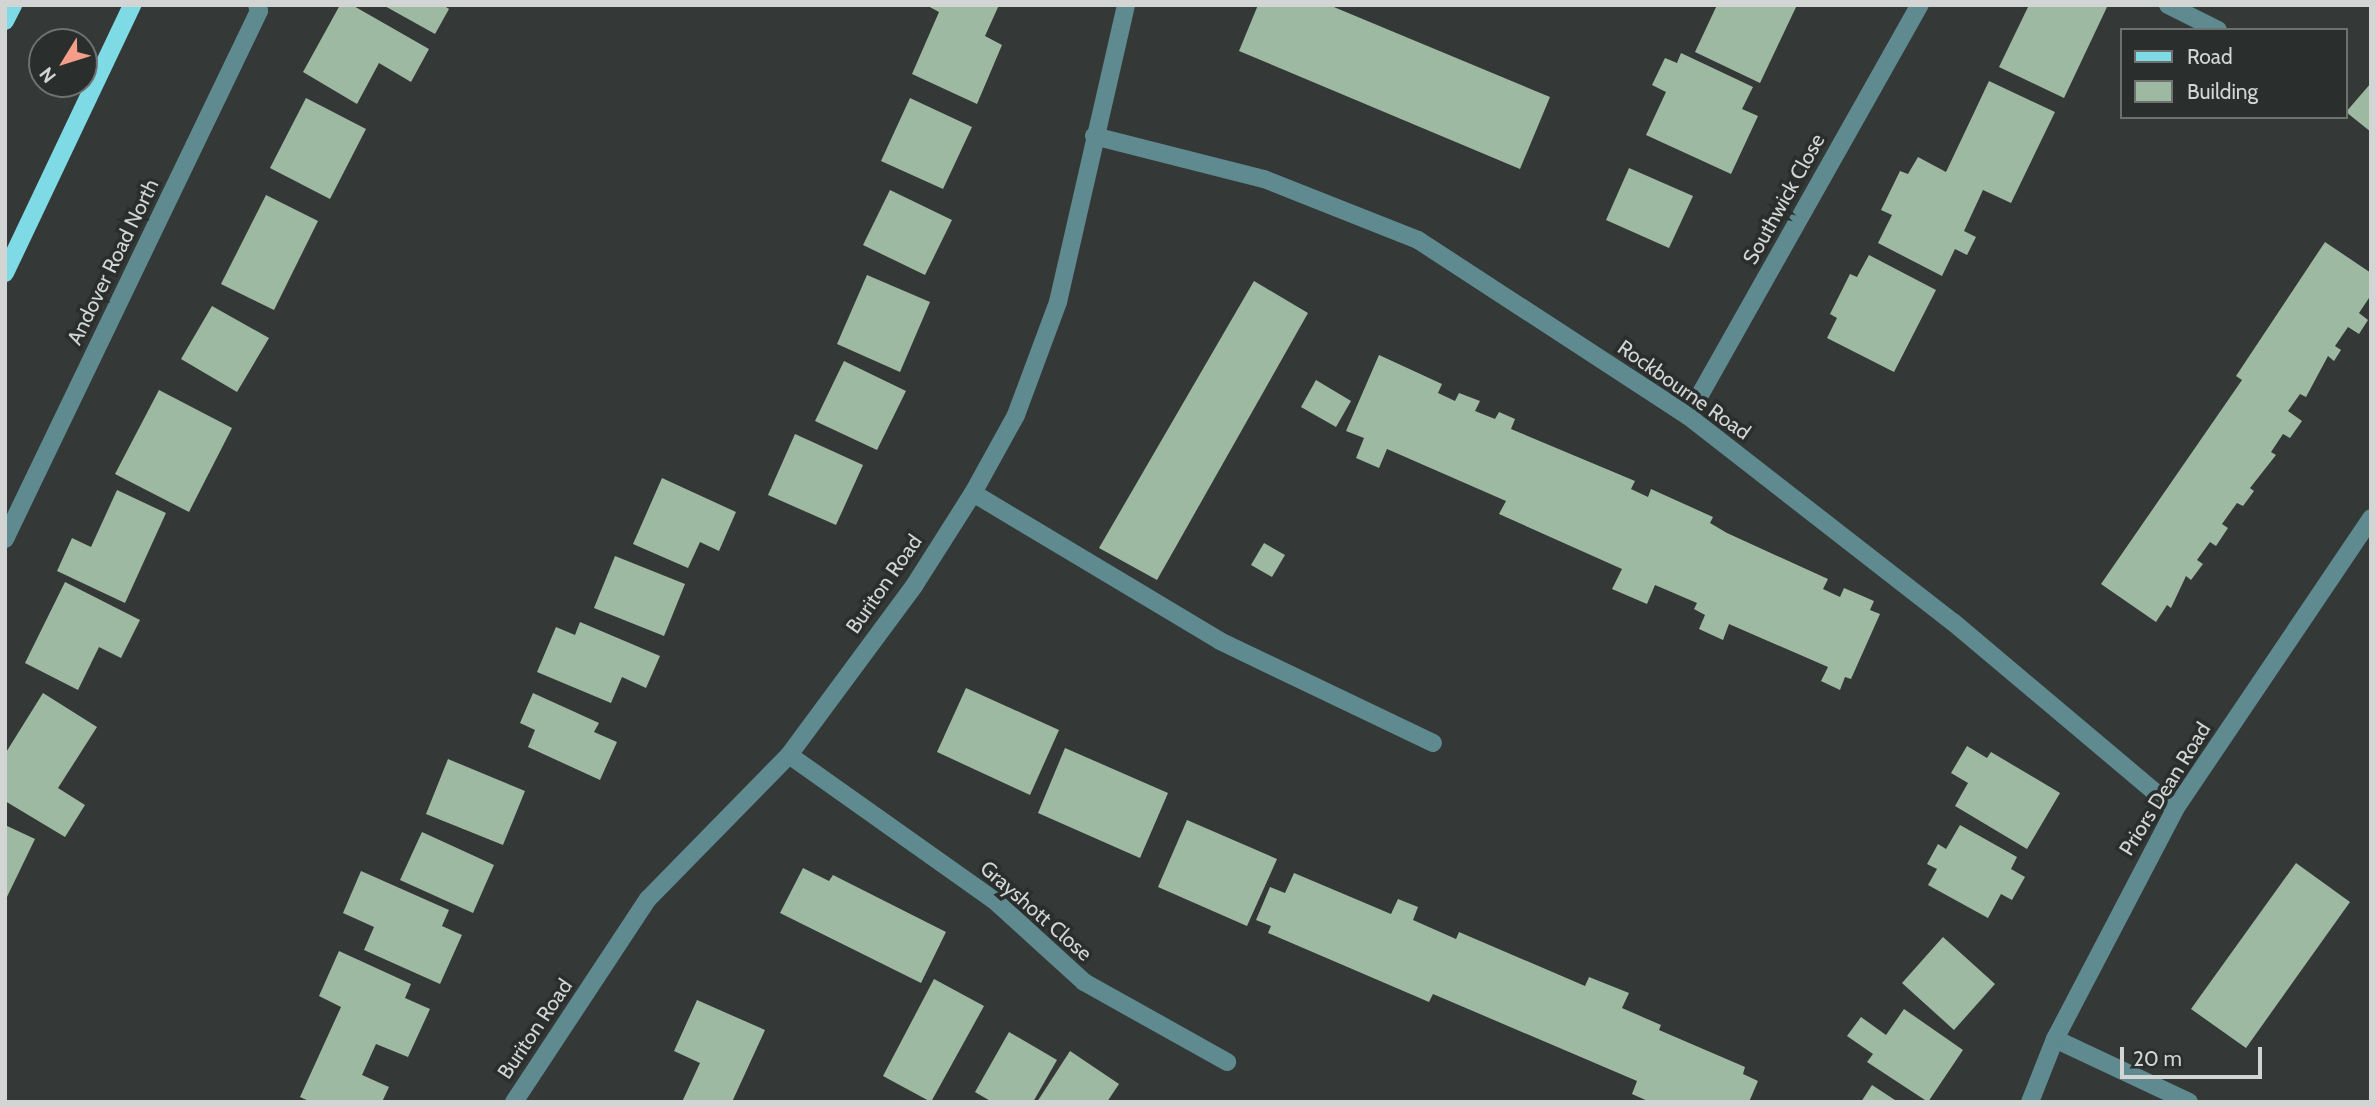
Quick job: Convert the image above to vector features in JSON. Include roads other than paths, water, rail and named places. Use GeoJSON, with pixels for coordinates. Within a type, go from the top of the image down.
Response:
{"type":"FeatureCollection","features":[{"type":"Feature","properties":{"kind":"main road"},"geometry":{"type":"LineString","coordinates":[[5,21],[13,5]]}},
{"type":"Feature","properties":{"kind":"main road"},"geometry":{"type":"LineString","coordinates":[[5,273],[132,5]]}},
{"type":"Feature","properties":{"kind":"street","name":"Andover Road North"},"geometry":{"type":"LineString","coordinates":[[5,539],[259,11],[257,5]]}},
{"type":"Feature","properties":{"kind":"street","name":"Buriton Road"},"geometry":{"type":"LineString","coordinates":[[513,1102],[648,899],[789,755],[914,586],[973,493],[1016,415],[1058,302],[1126,5]]}},
{"type":"Feature","properties":{"kind":"street","name":"Southwick Close"},"geometry":{"type":"LineString","coordinates":[[1688,416],[1920,5]]}},
{"type":"Feature","properties":{"kind":"street"},"geometry":{"type":"LineString","coordinates":[[2168,5],[2214,28]]}},
{"type":"Feature","properties":{"kind":"street","name":"Rockbourne Road"},"geometry":{"type":"LineString","coordinates":[[1094,136],[1264,178],[1418,240],[1688,416],[1953,622],[2175,809]]}},
{"type":"Feature","properties":{"kind":"street"},"geometry":{"type":"LineString","coordinates":[[973,493],[1220,641],[1433,743]]}},
{"type":"Feature","properties":{"kind":"street","name":"Priors Dean Road"},"geometry":{"type":"LineString","coordinates":[[2030,1102],[2055,1039],[2175,809],[2371,518]]}},
{"type":"Feature","properties":{"kind":"street","name":"Grayshott Close"},"geometry":{"type":"LineString","coordinates":[[789,755],[994,900],[1084,982],[1227,1062]]}},
{"type":"Feature","properties":{"kind":"street"},"geometry":{"type":"LineString","coordinates":[[2055,1039],[2189,1102]]}}]}
